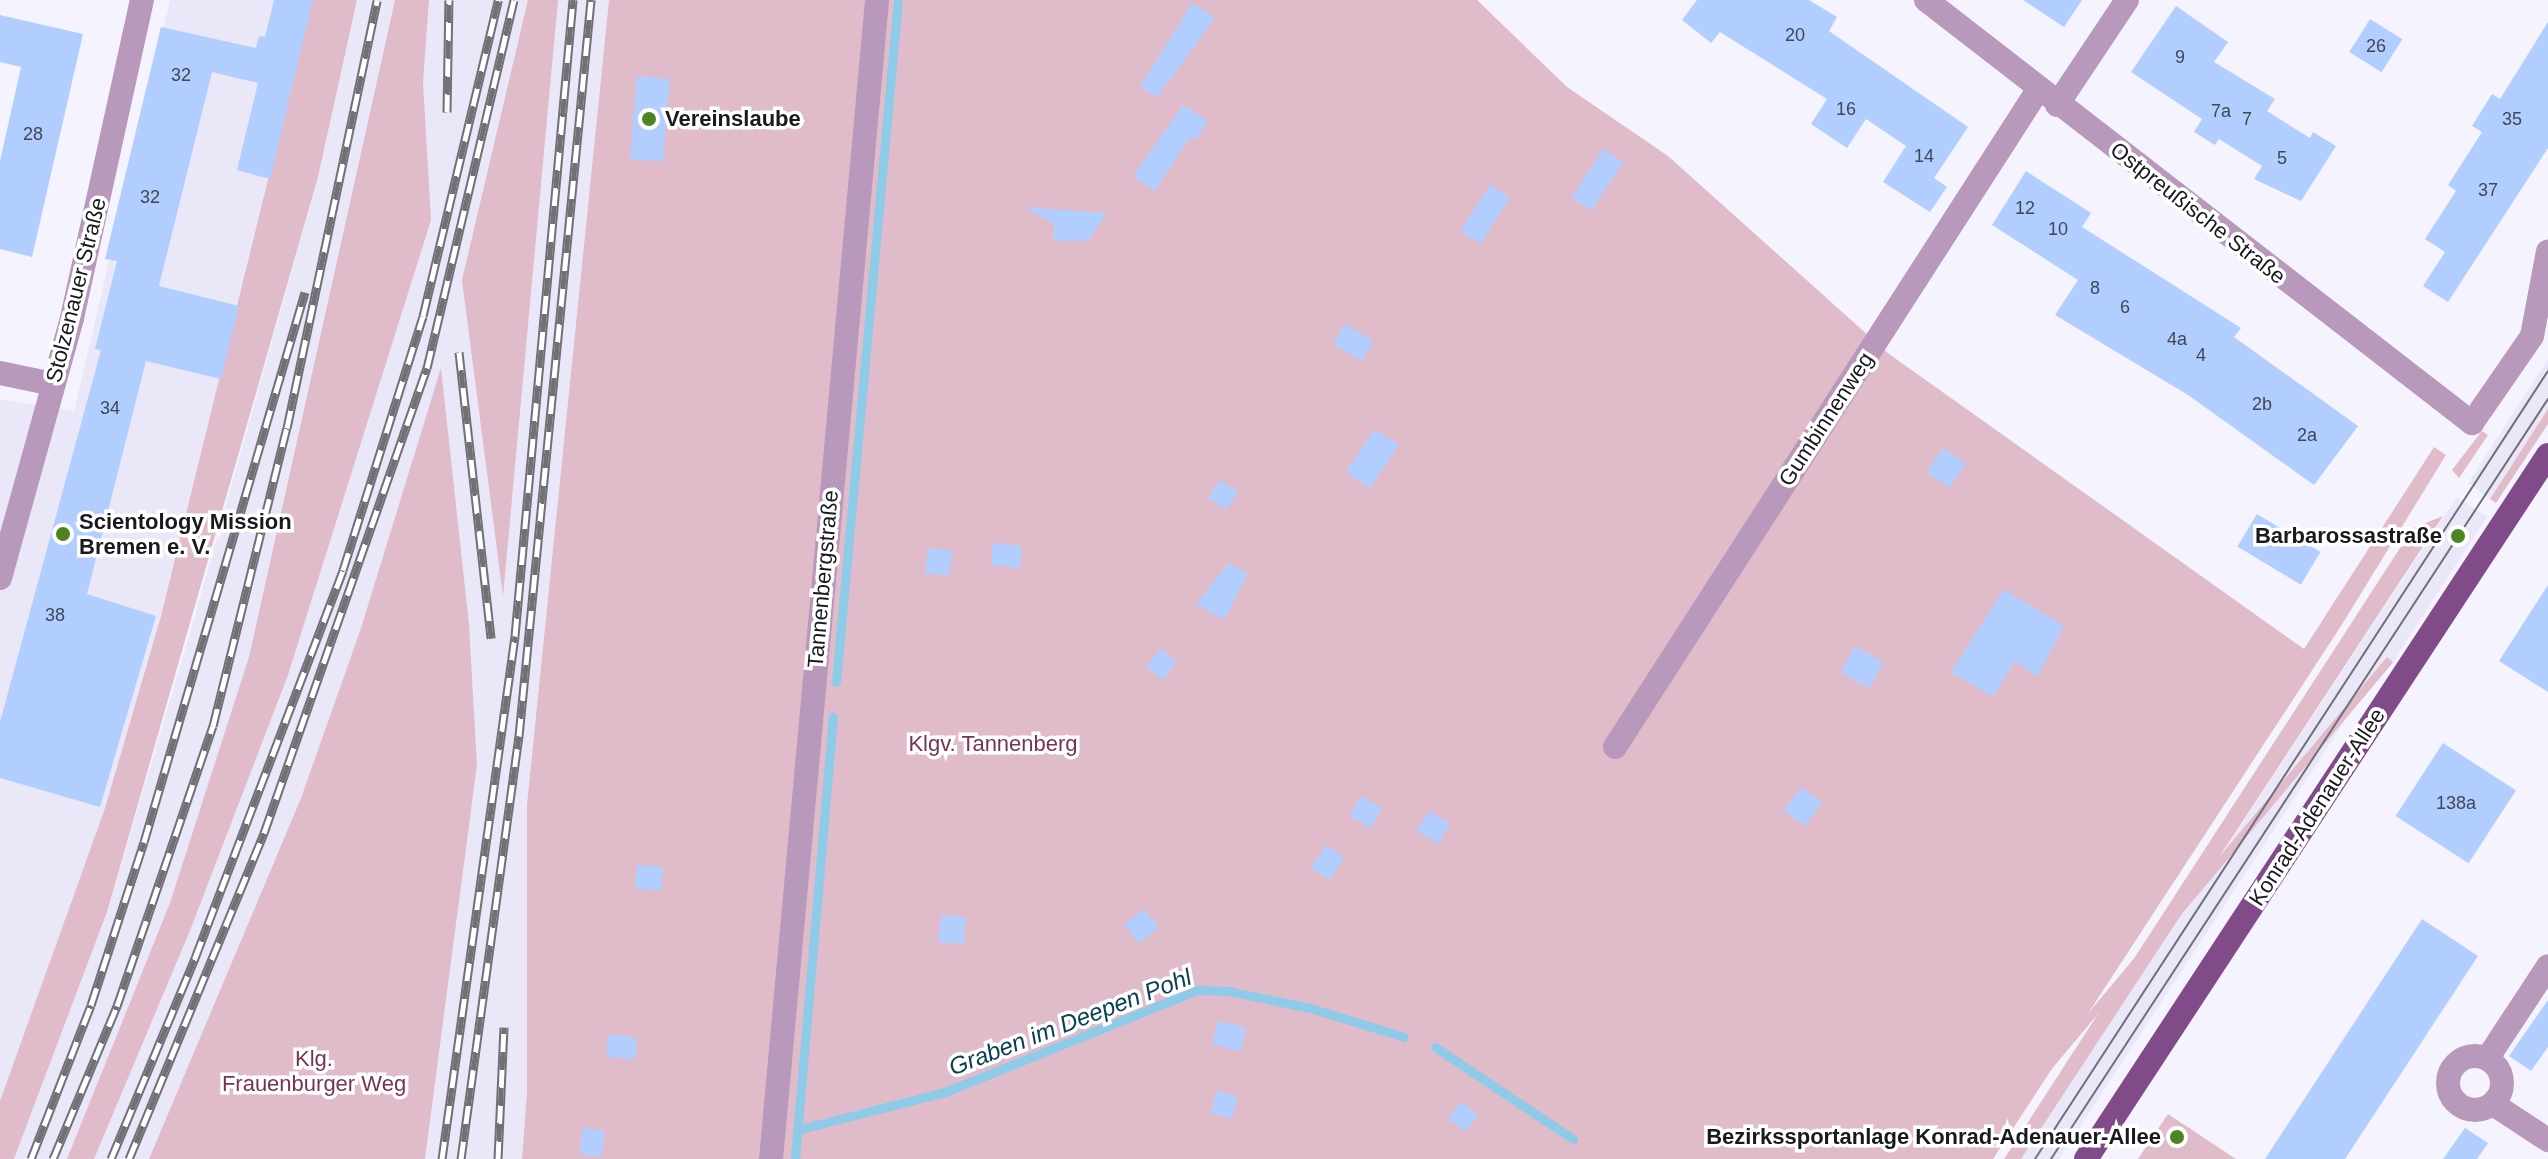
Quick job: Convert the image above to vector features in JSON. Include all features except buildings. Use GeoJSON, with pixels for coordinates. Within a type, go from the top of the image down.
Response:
{"type":"FeatureCollection","features":[{"type":"Feature","properties":{"kind":"main road","name":"Konrad-Adenauer-Allee"},"geometry":{"type":"LineString","coordinates":[[2086,1159],[2544,471]]}},
{"type":"Feature","properties":{"kind":"street","name":"Tannenbergstraße"},"geometry":{"type":"LineString","coordinates":[[771,1159],[877,0]]}},
{"type":"Feature","properties":{"kind":"street","name":"Ostpreußische Straße"},"geometry":{"type":"LineString","coordinates":[[1926,0],[2472,423],[2532,336],[2548,251]]}},
{"type":"Feature","properties":{"kind":"street","name":"Gumbinnenweg"},"geometry":{"type":"LineString","coordinates":[[1615,747],[2048,97],[2127,0]]}},
{"type":"Feature","properties":{"kind":"street","name":"Stolzenauer Straße"},"geometry":{"type":"LineString","coordinates":[[0,578],[53,384],[138,1]]}},
{"type":"Feature","properties":{"kind":"street"},"geometry":{"type":"LineString","coordinates":[[0,373],[53,384]]}},
{"type":"Feature","properties":{"kind":"street"},"geometry":{"type":"LineString","coordinates":[[2487,1059],[2548,966]]}},
{"type":"Feature","properties":{"kind":"street"},"geometry":{"type":"LineString","coordinates":[[2487,1059],[2501,1079],[2493,1104]]}},
{"type":"Feature","properties":{"kind":"street"},"geometry":{"type":"LineString","coordinates":[[2487,1059],[2460,1060],[2450,1072],[2448,1089],[2465,1108],[2477,1110],[2493,1104]]}},
{"type":"Feature","properties":{"kind":"street"},"geometry":{"type":"LineString","coordinates":[[2493,1104],[2548,1140]]}},
{"type":"Feature","properties":{"kind":"shaded area"},"geometry":{"type":"Polygon","coordinates":[[[170,0],[312,0],[161,616],[105,808],[0,1101],[0,399],[74,411],[170,0]]]}},
{"type":"Feature","properties":{"kind":"shaded area"},"geometry":{"type":"Polygon","coordinates":[[[357,0],[609,0],[527,804],[527,1092],[522,1159],[425,1159],[477,765],[469,624],[441,369],[361,628],[301,798],[149,1159],[14,1159],[107,912],[190,633],[318,177],[357,0]]]}},
{"type":"Feature","properties":{"kind":"shaded area"},"geometry":{"type":"Polygon","coordinates":[[[2548,359],[2548,409],[2490,499],[2468,483],[2548,359]]]}},
{"type":"Feature","properties":{"kind":"shaded area"},"geometry":{"type":"Polygon","coordinates":[[[2457,497],[2487,517],[2393,662],[2386,658],[2059,1159],[2021,1159],[2457,497]]]}},
{"type":"Feature","properties":{"kind":"green space"},"geometry":{"type":"Polygon","coordinates":[[[312,0],[357,0],[318,177],[107,912],[14,1159],[0,1159],[0,1101],[105,808],[161,616],[312,0]]]}},
{"type":"Feature","properties":{"kind":"green space"},"geometry":{"type":"Polygon","coordinates":[[[395,0],[429,0],[423,82],[431,220],[288,675],[191,928],[94,1159],[67,1159],[170,903],[249,657],[395,0]]]}},
{"type":"Feature","properties":{"kind":"green space"},"geometry":{"type":"Polygon","coordinates":[[[528,0],[558,0],[503,596],[462,280],[528,0]]]}},
{"type":"Feature","properties":{"kind":"green space","name":"Klgv. Tannenberg"},"geometry":{"type":"Polygon","coordinates":[[[609,0],[1477,0],[1567,87],[1668,156],[1889,354],[2304,649],[2434,447],[2446,455],[2341,626],[1993,1159],[522,1159],[527,1092],[527,804],[609,0]]]}},
{"type":"Feature","properties":{"kind":"green space","name":"Klg. Frauenburger Weg"},"geometry":{"type":"Polygon","coordinates":[[[441,368],[469,624],[477,765],[425,1159],[149,1159],[301,798],[361,628],[441,368]]]}},
{"type":"Feature","properties":{"kind":"green space"},"geometry":{"type":"Polygon","coordinates":[[[2548,409],[2548,424],[2496,503],[2490,499],[2548,409]]]}},
{"type":"Feature","properties":{"kind":"green space"},"geometry":{"type":"Polygon","coordinates":[[[2482,431],[2488,435],[2459,478],[2452,470],[2482,431]]]}},
{"type":"Feature","properties":{"kind":"green space"},"geometry":{"type":"Polygon","coordinates":[[[2443,516],[2021,1159],[2004,1159],[2413,528],[2443,516]]]}},
{"type":"Feature","properties":{"kind":"green space"},"geometry":{"type":"Polygon","coordinates":[[[2387,657],[2393,662],[2007,1122],[2001,1117],[2387,657]]]}},
{"type":"Feature","properties":{"kind":"green space","name":"Bezirkssportanlage Konrad-Adenauer-Allee"},"geometry":{"type":"Polygon","coordinates":[[[2168,1114],[2236,1159],[2138,1159],[2168,1114]]]}},
{"type":"Feature","properties":{"kind":"waterway"},"geometry":{"type":"LineString","coordinates":[[836,682],[898,0]]}},
{"type":"Feature","properties":{"kind":"waterway"},"geometry":{"type":"LineString","coordinates":[[795,1159],[833,717]]}},
{"type":"Feature","properties":{"kind":"waterway","name":"Graben im Deepen Pohl"},"geometry":{"type":"LineString","coordinates":[[797,1130],[945,1092],[1198,990],[1228,991],[1310,1008],[1404,1037]]}},
{"type":"Feature","properties":{"kind":"waterway","name":"Graben im Deepen Pohl"},"geometry":{"type":"LineString","coordinates":[[1435,1047],[1573,1139]]}},
{"type":"Feature","properties":{"kind":"tram line"},"geometry":{"type":"LineString","coordinates":[[2035,1159],[2548,371]]}},
{"type":"Feature","properties":{"kind":"tram line"},"geometry":{"type":"LineString","coordinates":[[2051,1159],[2548,399]]}},
{"type":"Feature","properties":{"kind":"railway"},"geometry":{"type":"LineString","coordinates":[[53,1159],[117,1006],[213,726],[287,428],[377,0]]}},
{"type":"Feature","properties":{"kind":"railway"},"geometry":{"type":"LineString","coordinates":[[447,112],[449,0]]}},
{"type":"Feature","properties":{"kind":"railway"},"geometry":{"type":"LineString","coordinates":[[111,1159],[195,958],[343,570],[423,316],[498,0]]}},
{"type":"Feature","properties":{"kind":"railway"},"geometry":{"type":"LineString","coordinates":[[129,1159],[264,833],[427,368],[514,0]]}},
{"type":"Feature","properties":{"kind":"railway"},"geometry":{"type":"LineString","coordinates":[[442,1159],[515,636],[573,0]]}},
{"type":"Feature","properties":{"kind":"railway"},"geometry":{"type":"LineString","coordinates":[[461,1159],[519,736],[591,0]]}},
{"type":"Feature","properties":{"kind":"railway"},"geometry":{"type":"LineString","coordinates":[[31,1159],[91,1005],[144,842],[305,292]]}},
{"type":"Feature","properties":{"kind":"railway"},"geometry":{"type":"LineString","coordinates":[[459,352],[491,638]]}},
{"type":"Feature","properties":{"kind":"railway"},"geometry":{"type":"LineString","coordinates":[[498,1159],[504,1027]]}},
{"type":"Feature","properties":{"kind":"place","name":"Vereinslaube"},"geometry":{"type":"Point","coordinates":[649,119]}},
{"type":"Feature","properties":{"kind":"place","name":"Scientology Mission Bremen e. V."},"geometry":{"type":"Point","coordinates":[63,534]}},
{"type":"Feature","properties":{"kind":"place","name":"Barbarossastraße"},"geometry":{"type":"Point","coordinates":[2458,536]}},
{"type":"Feature","properties":{"kind":"place","name":"Bezirkssportanlage Konrad-Adenauer-Allee"},"geometry":{"type":"Point","coordinates":[2177,1137]}}]}
